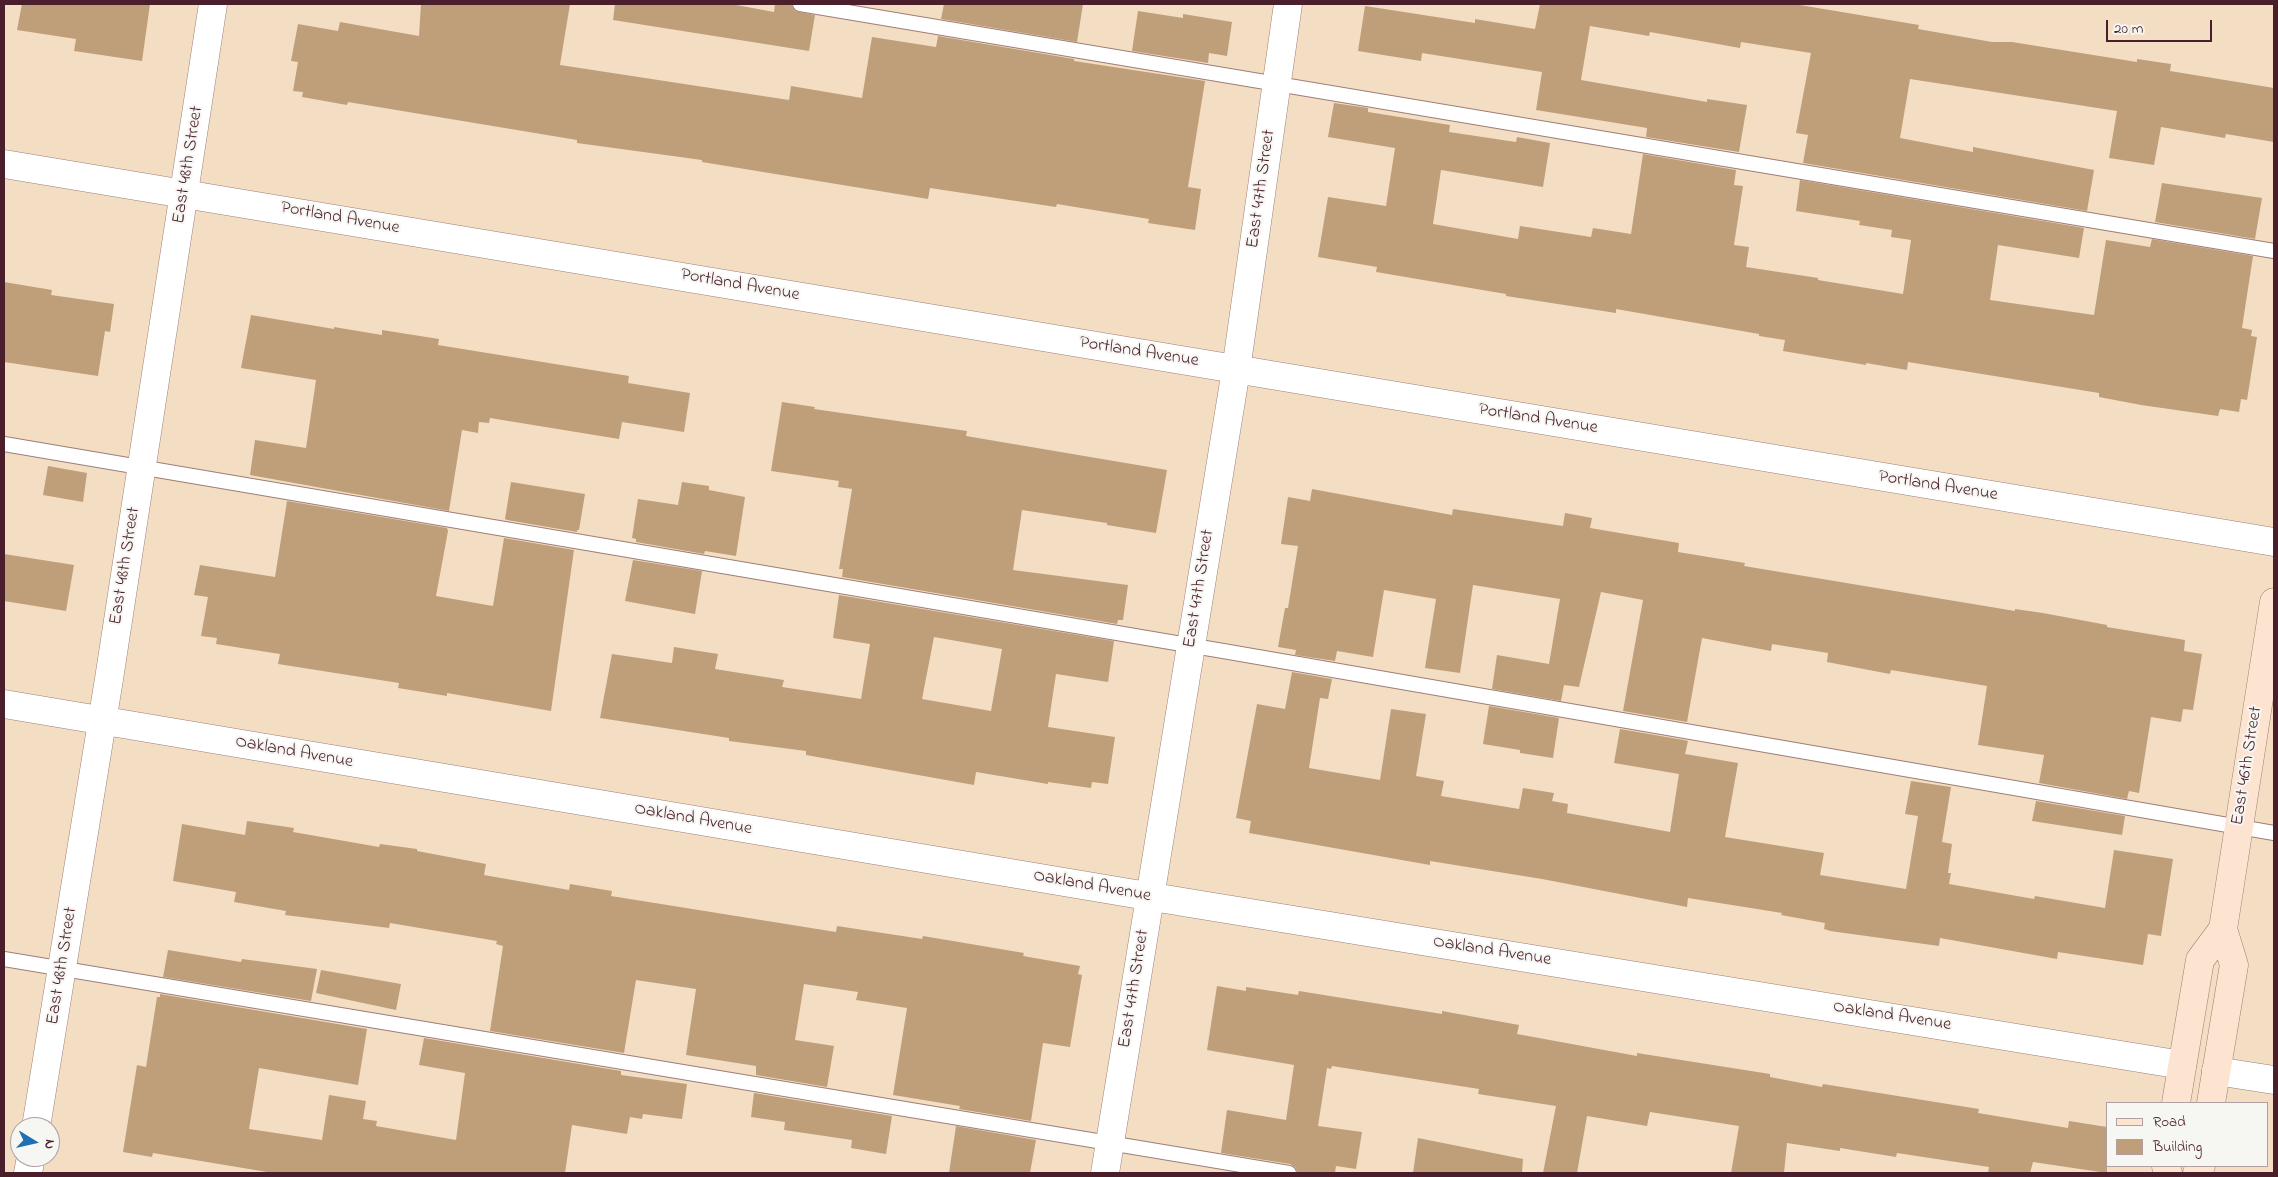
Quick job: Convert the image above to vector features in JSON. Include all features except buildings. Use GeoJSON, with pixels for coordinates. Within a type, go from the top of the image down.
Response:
{"type":"FeatureCollection","features":[{"type":"Feature","properties":{"kind":"main road","name":"East 46th Street"},"geometry":{"type":"LineString","coordinates":[[2211,1102],[2234,965],[2223,929],[2274,602]]}},
{"type":"Feature","properties":{"kind":"main road","name":"East 46th Street"},"geometry":{"type":"LineString","coordinates":[[2176,1102],[2200,960],[2223,929]]}},
{"type":"Feature","properties":{"kind":"street","name":"East 48th Street"},"geometry":{"type":"LineString","coordinates":[[38,1117],[63,970],[214,4]]}},
{"type":"Feature","properties":{"kind":"street","name":"East 47th Street"},"geometry":{"type":"LineString","coordinates":[[1105,1173],[1236,370],[1288,4]]}},
{"type":"Feature","properties":{"kind":"street","name":"Portland Avenue"},"geometry":{"type":"LineString","coordinates":[[4,164],[2274,542]]}},
{"type":"Feature","properties":{"kind":"street","name":"Oakland Avenue"},"geometry":{"type":"LineString","coordinates":[[4,704],[1150,896],[2182,1065]]}},
{"type":"Feature","properties":{"kind":"street"},"geometry":{"type":"LineString","coordinates":[[2216,1071],[2274,1080]]}},
{"type":"Feature","properties":{"kind":"lane"},"geometry":{"type":"LineString","coordinates":[[800,4],[2274,251]]}},
{"type":"Feature","properties":{"kind":"lane"},"geometry":{"type":"LineString","coordinates":[[4,444],[2274,833]]}},
{"type":"Feature","properties":{"kind":"lane"},"geometry":{"type":"LineString","coordinates":[[4,959],[1289,1173]]}}]}
